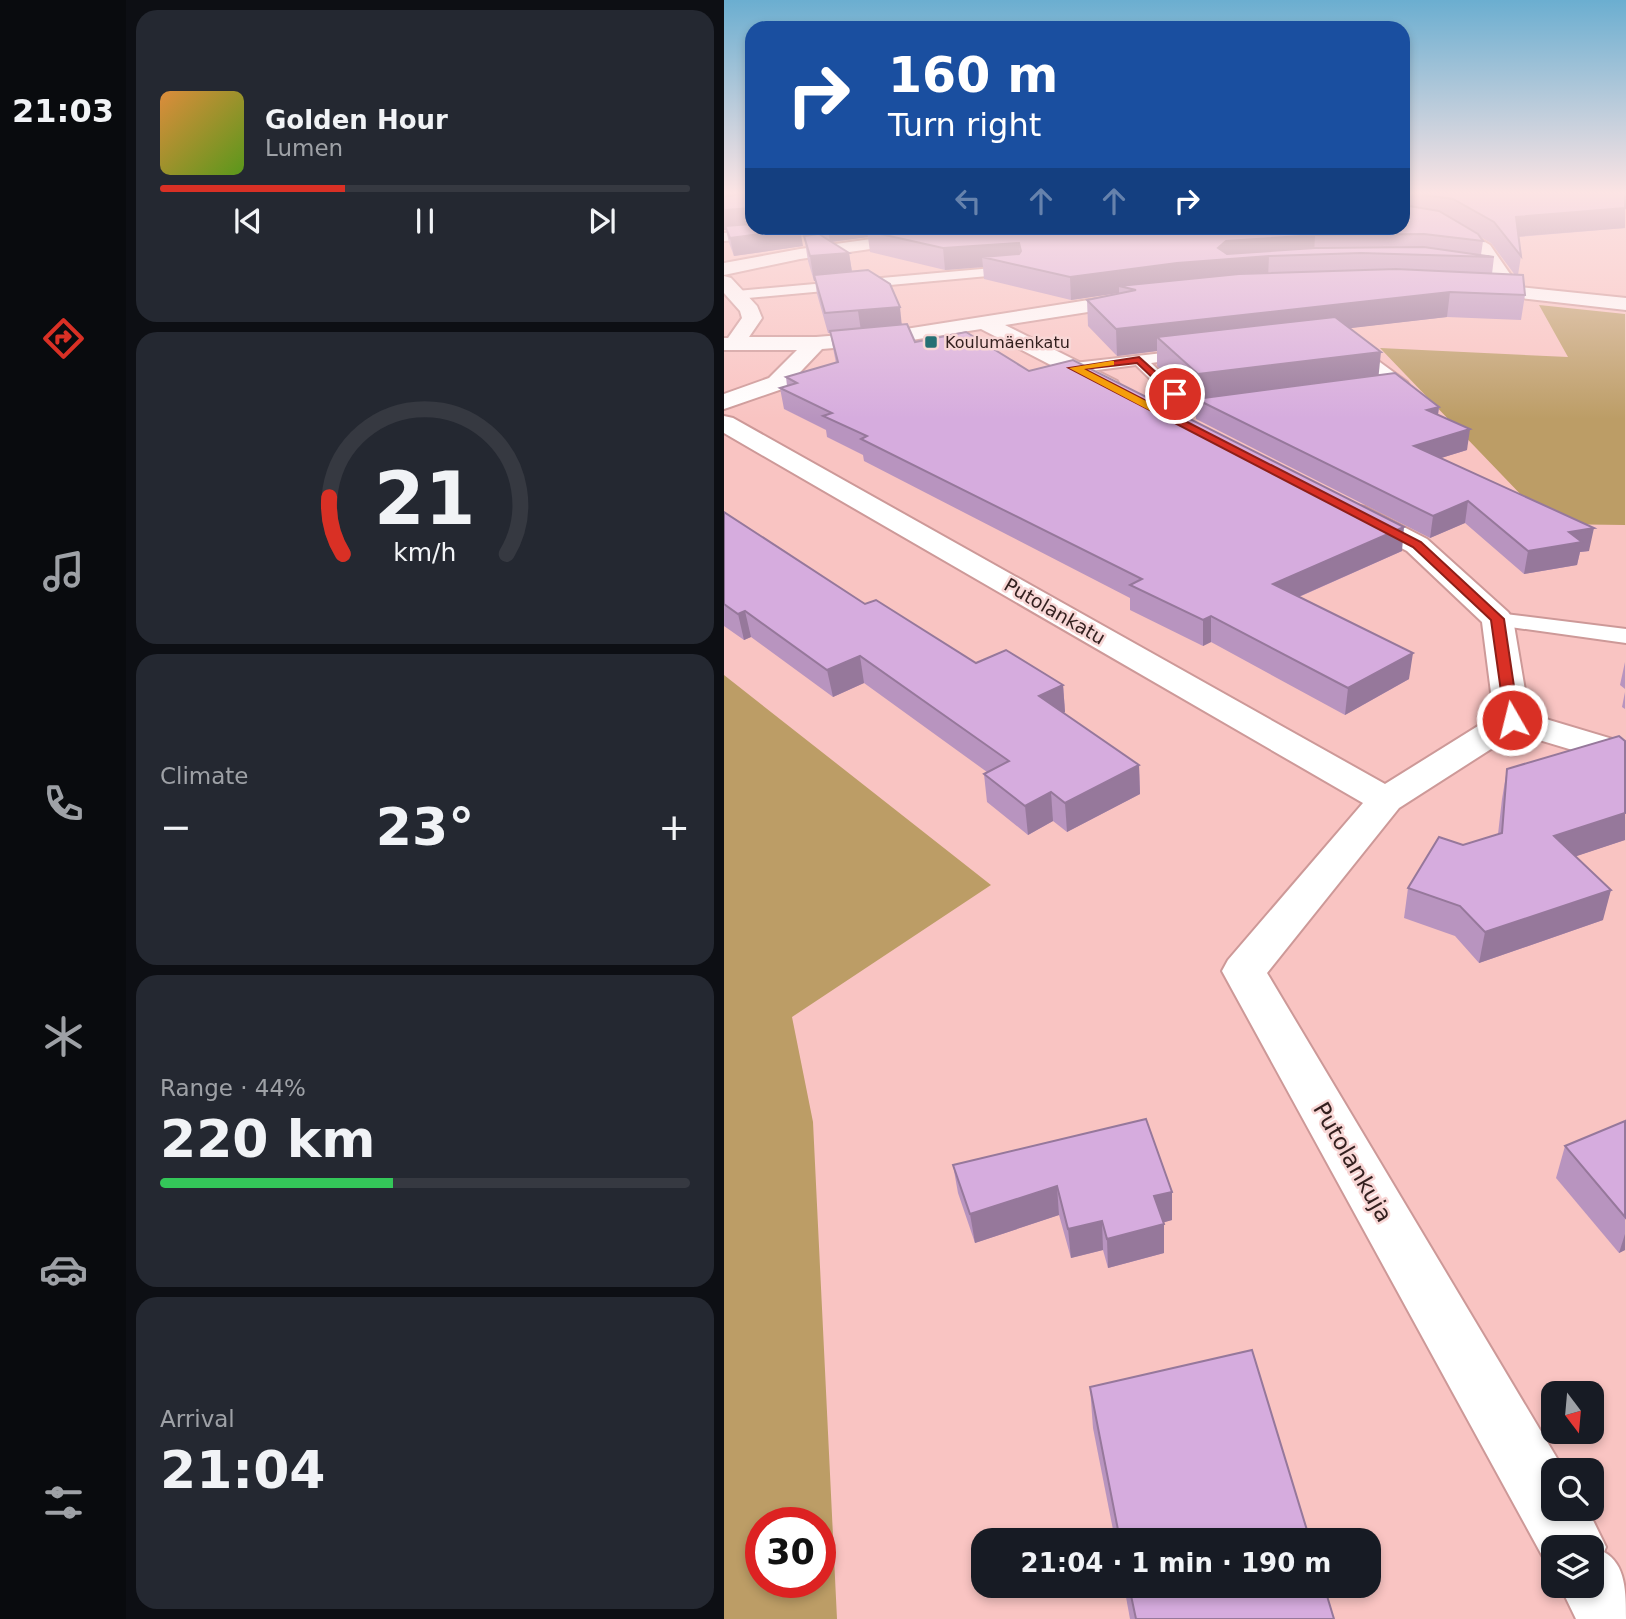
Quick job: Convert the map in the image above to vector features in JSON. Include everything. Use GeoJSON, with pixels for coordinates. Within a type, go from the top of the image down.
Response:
{"type":"FeatureCollection","features":[{"type":"Feature","properties":{"kind":"street"},"geometry":{"type":"LineString","coordinates":[[1492,269],[1512,291]]}},
{"type":"Feature","properties":{"kind":"street"},"geometry":{"type":"LineString","coordinates":[[1460,287],[1625,304]]}},
{"type":"Feature","properties":{"kind":"street"},"geometry":{"type":"LineString","coordinates":[[729,344],[752,318],[750,310],[730,288]]}},
{"type":"Feature","properties":{"kind":"street"},"geometry":{"type":"LineString","coordinates":[[729,344],[816,343],[893,337],[1145,297]]}},
{"type":"Feature","properties":{"kind":"street"},"geometry":{"type":"LineString","coordinates":[[986,324],[1202,434]]}},
{"type":"Feature","properties":{"kind":"street"},"geometry":{"type":"LineString","coordinates":[[724,402],[777,383],[816,343]]}},
{"type":"Feature","properties":{"kind":"street","name":"Putolankatu"},"geometry":{"type":"LineString","coordinates":[[724,423],[1386,800]]}},
{"type":"Feature","properties":{"kind":"street"},"geometry":{"type":"LineString","coordinates":[[1333,502],[1417,545],[1497,619],[1512,720]]}},
{"type":"Feature","properties":{"kind":"street"},"geometry":{"type":"LineString","coordinates":[[1386,800],[1512,720],[1625,755]]}},
{"type":"Feature","properties":{"kind":"street","name":"Putolankuja"},"geometry":{"type":"LineString","coordinates":[[1386,800],[1244,971],[1566,1535]]}},
{"type":"Feature","properties":{"kind":"street"},"geometry":{"type":"LineString","coordinates":[[1602,1598],[1614,1619]]}},
{"type":"Feature","properties":{"kind":"lane"},"geometry":{"type":"LineString","coordinates":[[730,288],[1015,270]]}},
{"type":"Feature","properties":{"kind":"lane"},"geometry":{"type":"LineString","coordinates":[[1342,337],[1401,385],[1375,388]]}},
{"type":"Feature","properties":{"kind":"lane"},"geometry":{"type":"LineString","coordinates":[[1074,368],[1207,353]]}},
{"type":"Feature","properties":{"kind":"lane"},"geometry":{"type":"LineString","coordinates":[[1139,360],[1193,412],[1245,405]]}},
{"type":"Feature","properties":{"kind":"lane"},"geometry":{"type":"LineString","coordinates":[[1497,619],[1625,636]]}},
{"type":"Feature","properties":{"kind":"shaded area"},"geometry":{"type":"Polygon","coordinates":[[[1539,305],[1625,314],[1625,525],[1549,524],[1380,348],[1568,357],[1539,305]]]}},
{"type":"Feature","properties":{"kind":"shaded area"},"geometry":{"type":"Polygon","coordinates":[[[724,675],[991,885],[792,1017],[813,1122],[832,1507],[745,1507],[745,1598],[836,1598],[837,1619],[724,1619],[724,675]]]}},
{"type":"Feature","properties":{"kind":"building"},"geometry":{"type":"Polygon","coordinates":[[[1033,269],[1135,269],[1070,277],[1033,269]]]}},
{"type":"Feature","properties":{"kind":"building"},"geometry":{"type":"Polygon","coordinates":[[[1396,269],[1523,275],[1525,295],[1450,292],[1116,329],[1087,300],[1136,290],[1119,286],[1239,274],[1396,269]]]}},
{"type":"Feature","properties":{"kind":"building"},"geometry":{"type":"Polygon","coordinates":[[[868,270],[890,284],[900,307],[825,313],[814,275],[868,270]]]}},
{"type":"Feature","properties":{"kind":"building"},"geometry":{"type":"Polygon","coordinates":[[[1335,317],[1381,352],[1198,374],[1157,337],[1335,317]]]}},
{"type":"Feature","properties":{"kind":"building"},"geometry":{"type":"Polygon","coordinates":[[[907,324],[915,342],[966,332],[1029,371],[1073,360],[1404,527],[1273,584],[1413,653],[1348,688],[1211,616],[1203,620],[1130,585],[1142,579],[861,439],[867,436],[823,416],[832,413],[780,388],[797,383],[786,377],[838,362],[830,331],[907,324]]]}},
{"type":"Feature","properties":{"kind":"building"},"geometry":{"type":"Polygon","coordinates":[[[1395,373],[1439,407],[1427,410],[1470,429],[1414,446],[1594,528],[1569,532],[1582,542],[1528,551],[1468,501],[1433,516],[1196,399],[1395,373]]]}},
{"type":"Feature","properties":{"kind":"building"},"geometry":{"type":"Polygon","coordinates":[[[724,512],[865,604],[876,600],[976,663],[1006,650],[1063,685],[1039,696],[1139,765],[1065,803],[1051,792],[1025,806],[984,774],[1009,761],[860,656],[827,670],[745,611],[738,614],[724,604],[724,512]]]}},
{"type":"Feature","properties":{"kind":"building"},"geometry":{"type":"Polygon","coordinates":[[[1619,736],[1625,741],[1625,813],[1554,836],[1611,890],[1485,932],[1460,906],[1408,888],[1439,837],[1463,845],[1502,833],[1507,769],[1619,736]]]}},
{"type":"Feature","properties":{"kind":"building"},"geometry":{"type":"Polygon","coordinates":[[[1146,1119],[1172,1192],[1154,1196],[1164,1224],[1107,1239],[1102,1221],[1068,1229],[1057,1186],[970,1214],[953,1165],[1146,1119]]]}},
{"type":"Feature","properties":{"kind":"building"},"geometry":{"type":"Polygon","coordinates":[[[1625,1121],[1625,1217],[1565,1146],[1625,1121]]]}},
{"type":"Feature","properties":{"kind":"building"},"geometry":{"type":"Polygon","coordinates":[[[1252,1350],[1306,1528],[1118,1528],[1090,1387],[1252,1350]]]}},
{"type":"Feature","properties":{"kind":"building"},"geometry":{"type":"Polygon","coordinates":[[[1132,1598],[1328,1598],[1334,1619],[1136,1619],[1132,1598]]]}},
{"type":"Feature","properties":{"kind":"slow traffic"},"geometry":{"type":"LineString","coordinates":[[1111,363],[1074,368],[1168,416]]}},
{"type":"Feature","properties":{"kind":"place","name":"Koulumäenkatu"},"geometry":{"type":"Point","coordinates":[931,342]}},
{"type":"Feature","properties":{"kind":"route"},"geometry":{"type":"LineString","coordinates":[[1175,394],[1139,360],[1074,368],[1417,545],[1497,619],[1512,720]]}}]}
